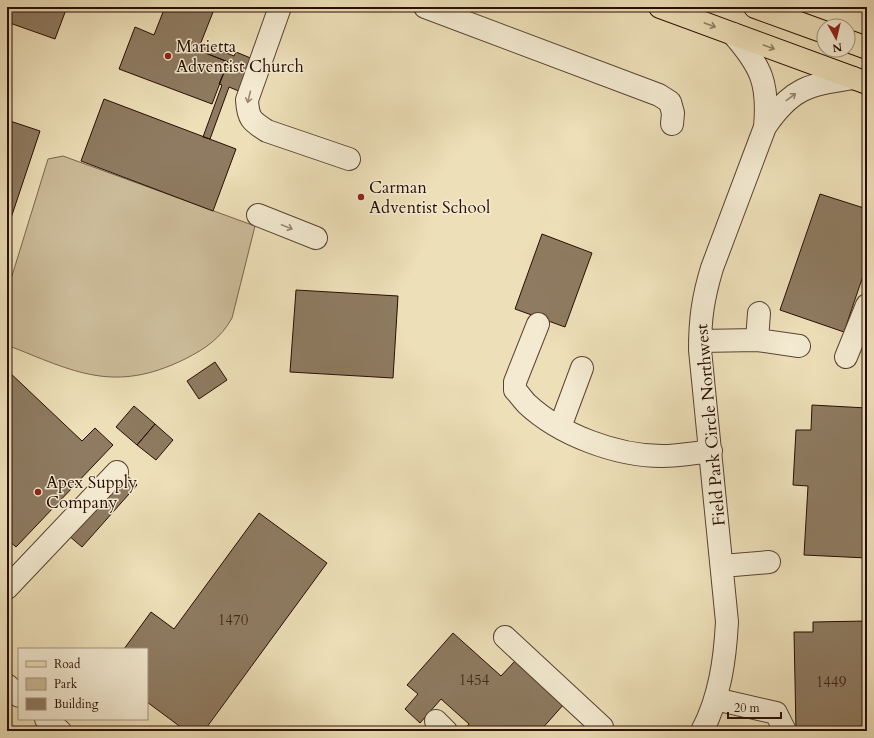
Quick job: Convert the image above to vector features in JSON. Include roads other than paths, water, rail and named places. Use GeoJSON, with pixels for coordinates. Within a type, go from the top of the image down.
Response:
{"type":"FeatureCollection","features":[{"type":"Feature","properties":{"kind":"main road"},"geometry":{"type":"LineString","coordinates":[[660,7],[860,81]]}},
{"type":"Feature","properties":{"kind":"main road"},"geometry":{"type":"LineString","coordinates":[[755,7],[816,29]]}},
{"type":"Feature","properties":{"kind":"main road"},"geometry":{"type":"LineString","coordinates":[[856,44],[867,48]]}},
{"type":"Feature","properties":{"kind":"street"},"geometry":{"type":"LineString","coordinates":[[280,7],[247,100],[248,113],[255,124],[267,131],[349,159]]}},
{"type":"Feature","properties":{"kind":"street"},"geometry":{"type":"LineString","coordinates":[[425,7],[659,95],[670,102],[673,113],[672,124]]}},
{"type":"Feature","properties":{"kind":"street","name":"Field Park Circle Northwest"},"geometry":{"type":"LineString","coordinates":[[733,34],[754,60],[763,79],[767,101],[765,127]]}},
{"type":"Feature","properties":{"kind":"street","name":"Field Park Circle Northwest"},"geometry":{"type":"LineString","coordinates":[[702,731],[715,699],[722,675],[726,648],[727,622],[700,341],[702,310],[712,268],[765,127],[782,104],[792,95],[817,85],[860,81]]}},
{"type":"Feature","properties":{"kind":"street"},"geometry":{"type":"LineString","coordinates":[[258,215],[316,238]]}},
{"type":"Feature","properties":{"kind":"street"},"geometry":{"type":"LineString","coordinates":[[846,357],[867,305]]}},
{"type":"Feature","properties":{"kind":"street"},"geometry":{"type":"LineString","coordinates":[[757,340],[758,313]]}},
{"type":"Feature","properties":{"kind":"street"},"geometry":{"type":"LineString","coordinates":[[538,324],[516,382],[515,390],[527,404],[544,417],[560,427],[596,443],[626,452],[662,456],[711,451]]}},
{"type":"Feature","properties":{"kind":"street"},"geometry":{"type":"LineString","coordinates":[[700,341],[757,340],[799,346]]}},
{"type":"Feature","properties":{"kind":"street"},"geometry":{"type":"LineString","coordinates":[[560,427],[582,368]]}},
{"type":"Feature","properties":{"kind":"street"},"geometry":{"type":"LineString","coordinates":[[7,588],[117,472]]}},
{"type":"Feature","properties":{"kind":"street"},"geometry":{"type":"LineString","coordinates":[[722,566],[770,562]]}},
{"type":"Feature","properties":{"kind":"street"},"geometry":{"type":"LineString","coordinates":[[505,637],[602,727]]}},
{"type":"Feature","properties":{"kind":"street"},"geometry":{"type":"LineString","coordinates":[[7,685],[18,695]]}},
{"type":"Feature","properties":{"kind":"street"},"geometry":{"type":"LineString","coordinates":[[715,699],[781,714]]}},
{"type":"Feature","properties":{"kind":"street"},"geometry":{"type":"LineString","coordinates":[[47,720],[60,731]]}},
{"type":"Feature","properties":{"kind":"place","name":"Marietta Adventist Church"},"geometry":{"type":"Point","coordinates":[168,56]}},
{"type":"Feature","properties":{"kind":"place","name":"Carman Adventist School"},"geometry":{"type":"Point","coordinates":[361,197]}},
{"type":"Feature","properties":{"kind":"place","name":"Apex Supply Company"},"geometry":{"type":"Point","coordinates":[38,492]}}]}
